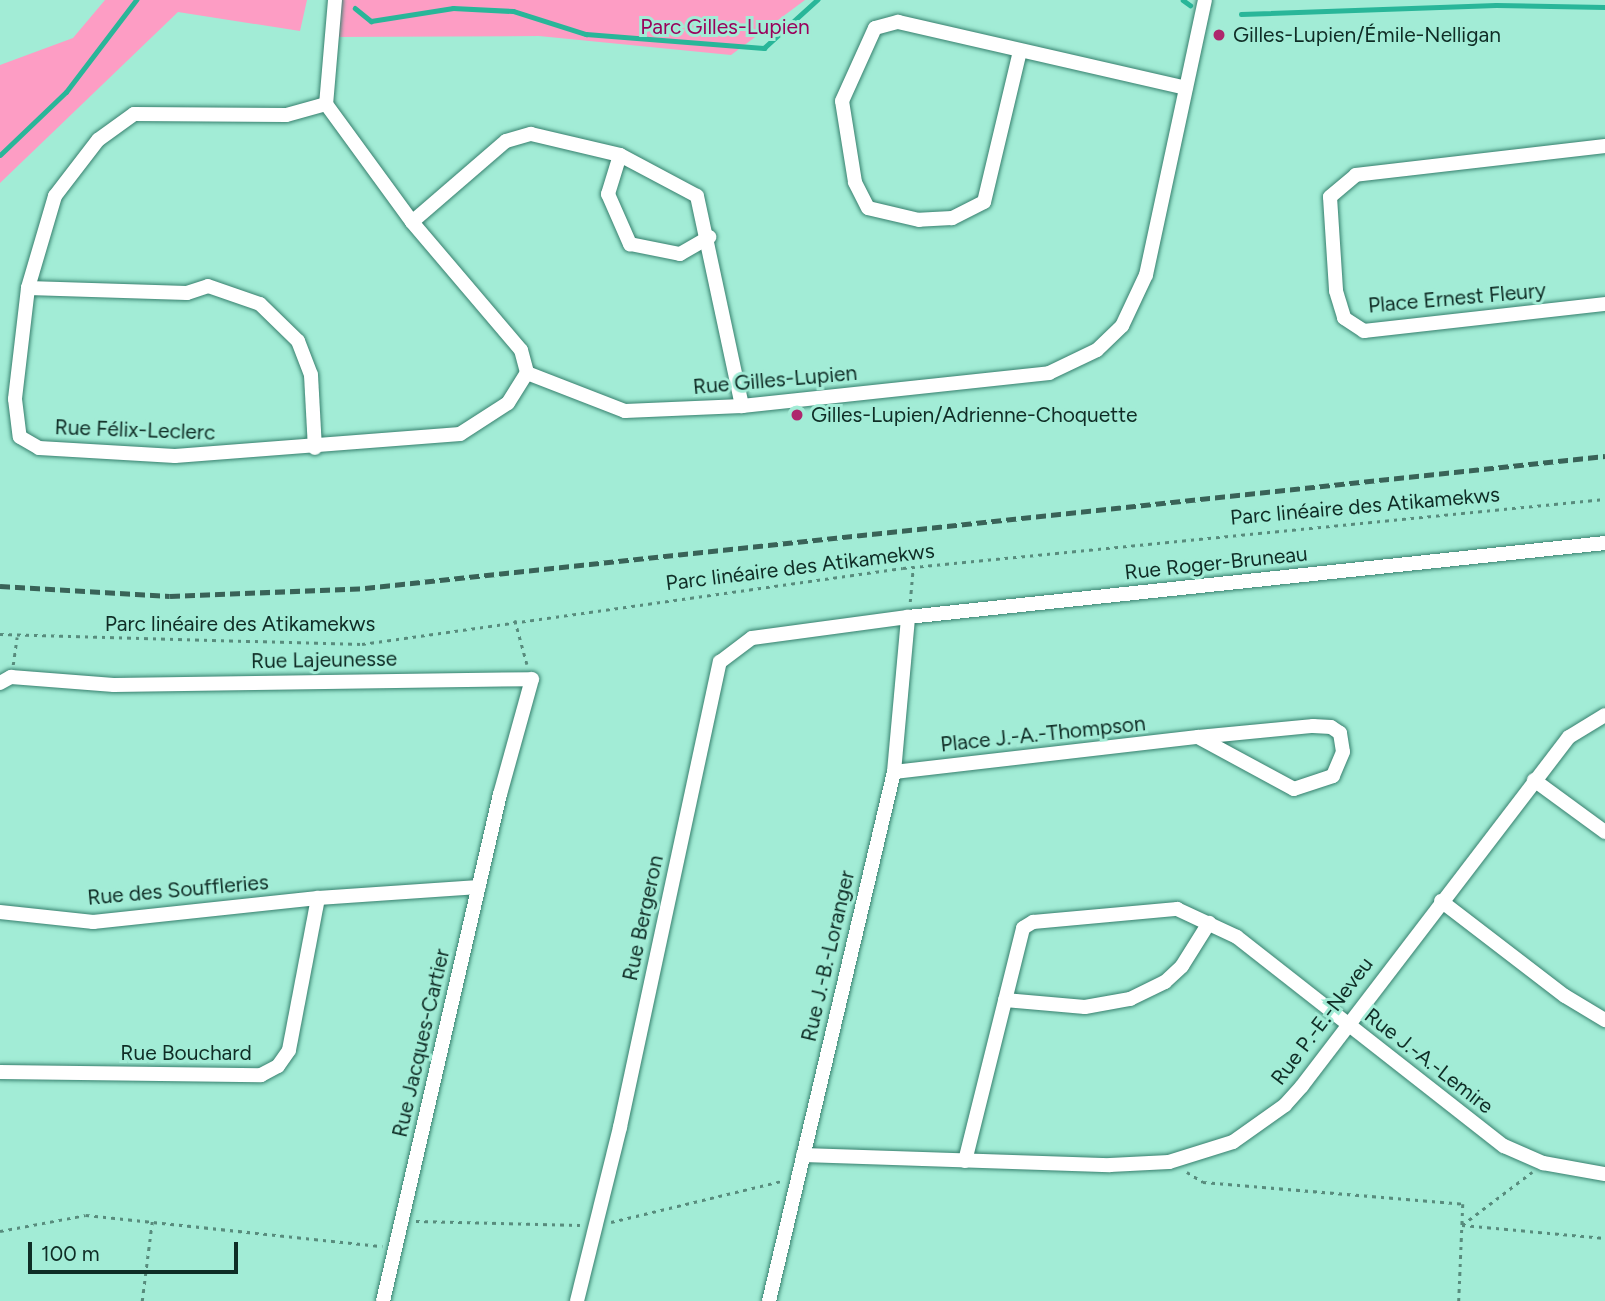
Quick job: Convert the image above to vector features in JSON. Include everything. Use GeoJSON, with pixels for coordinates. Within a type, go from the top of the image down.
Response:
{"type":"FeatureCollection","features":[{"type":"Feature","properties":{"kind":"street"},"geometry":{"type":"LineString","coordinates":[[335,0],[326,104],[412,222],[521,350],[527,373]]}},
{"type":"Feature","properties":{"kind":"street","name":"Rue Gilles-Lupien"},"geometry":{"type":"LineString","coordinates":[[527,373],[625,411],[742,406],[1049,373],[1097,350],[1122,326],[1146,275],[1205,0]]}},
{"type":"Feature","properties":{"kind":"street"},"geometry":{"type":"LineString","coordinates":[[1020,51],[984,202],[951,218],[919,220],[868,208],[855,182],[842,101],[875,28],[898,22],[1186,88]]}},
{"type":"Feature","properties":{"kind":"street","name":"Rue Félix-Leclerc"},"geometry":{"type":"LineString","coordinates":[[326,104],[286,116],[134,114],[98,140],[55,197],[28,288],[15,398],[20,437],[39,448],[175,456],[315,448],[460,434],[508,403],[527,373]]}},
{"type":"Feature","properties":{"kind":"street"},"geometry":{"type":"LineString","coordinates":[[412,222],[506,141],[531,134],[620,155],[697,195],[709,237],[742,406]]}},
{"type":"Feature","properties":{"kind":"street","name":"Place Ernest Fleury"},"geometry":{"type":"LineString","coordinates":[[1605,146],[1356,175],[1330,197],[1336,291],[1345,318],[1364,331],[1605,304]]}},
{"type":"Feature","properties":{"kind":"street"},"geometry":{"type":"LineString","coordinates":[[620,155],[608,194],[630,244],[680,254],[709,237]]}},
{"type":"Feature","properties":{"kind":"street"},"geometry":{"type":"LineString","coordinates":[[28,288],[187,293],[208,286],[260,304],[298,341],[311,375],[315,448]]}},
{"type":"Feature","properties":{"kind":"street","name":"Rue Roger-Bruneau"},"geometry":{"type":"LineString","coordinates":[[832,627],[1605,543]]}},
{"type":"Feature","properties":{"kind":"street","name":"Rue J.-B.-Loranger"},"geometry":{"type":"LineString","coordinates":[[769,1301],[894,772],[908,617]]}},
{"type":"Feature","properties":{"kind":"street","name":"Rue Bergeron"},"geometry":{"type":"LineString","coordinates":[[577,1301],[620,1127],[720,662],[752,638],[832,627]]}},
{"type":"Feature","properties":{"kind":"street","name":"Rue Lajeunesse"},"geometry":{"type":"LineString","coordinates":[[6,680],[114,685],[531,679]]}},
{"type":"Feature","properties":{"kind":"street","name":"Rue Jacques-Cartier"},"geometry":{"type":"LineString","coordinates":[[383,1301],[500,794],[531,679]]}},
{"type":"Feature","properties":{"kind":"street","name":"Rue P.-E.-Neveu"},"geometry":{"type":"LineString","coordinates":[[803,1155],[965,1161],[1169,1162],[1233,1142],[1261,1124],[1301,1086],[1569,737],[1605,715]]}},
{"type":"Feature","properties":{"kind":"street","name":"Place J.-A.-Thompson"},"geometry":{"type":"LineString","coordinates":[[894,772],[1198,737],[1331,727],[1340,733],[1343,751],[1333,776],[1294,789],[1198,737]]}},
{"type":"Feature","properties":{"kind":"street"},"geometry":{"type":"LineString","coordinates":[[1534,780],[1605,832]]}},
{"type":"Feature","properties":{"kind":"street","name":"Rue des Souffleries"},"geometry":{"type":"LineString","coordinates":[[0,912],[93,922],[318,898],[479,887]]}},
{"type":"Feature","properties":{"kind":"street","name":"Rue Bouchard"},"geometry":{"type":"LineString","coordinates":[[0,1072],[261,1075],[278,1066],[289,1050],[318,898]]}},
{"type":"Feature","properties":{"kind":"street"},"geometry":{"type":"LineString","coordinates":[[1441,901],[1565,996],[1605,1020]]}},
{"type":"Feature","properties":{"kind":"street","name":"Rue J.-A.-Lemire"},"geometry":{"type":"LineString","coordinates":[[965,1161],[1017,942],[1023,928],[1033,922],[1177,909],[1237,937],[1504,1146],[1543,1163],[1605,1174]]}},
{"type":"Feature","properties":{"kind":"street"},"geometry":{"type":"LineString","coordinates":[[1005,1000],[1084,1007],[1130,999],[1166,982],[1182,967],[1209,923]]}},
{"type":"Feature","properties":{"kind":"path","name":"Parc linéaire des Atikamekws"},"geometry":{"type":"LineString","coordinates":[[0,634],[17,637],[362,644],[516,620],[913,567],[1605,499]]}},
{"type":"Feature","properties":{"kind":"path"},"geometry":{"type":"LineString","coordinates":[[908,617],[913,567]]}},
{"type":"Feature","properties":{"kind":"path"},"geometry":{"type":"LineString","coordinates":[[516,620],[531,679]]}},
{"type":"Feature","properties":{"kind":"path"},"geometry":{"type":"LineString","coordinates":[[6,680],[17,637]]}},
{"type":"Feature","properties":{"kind":"path"},"geometry":{"type":"LineString","coordinates":[[1169,1162],[1203,1182],[1463,1205],[1460,1301]]}},
{"type":"Feature","properties":{"kind":"path"},"geometry":{"type":"LineString","coordinates":[[1462,1225],[1543,1163]]}},
{"type":"Feature","properties":{"kind":"path"},"geometry":{"type":"LineString","coordinates":[[0,1231],[86,1215],[396,1248]]}},
{"type":"Feature","properties":{"kind":"path"},"geometry":{"type":"LineString","coordinates":[[142,1301],[152,1222]]}},
{"type":"Feature","properties":{"kind":"path"},"geometry":{"type":"LineString","coordinates":[[1462,1225],[1605,1238]]}},
{"type":"Feature","properties":{"kind":"green space"},"geometry":{"type":"Polygon","coordinates":[[[105,0],[307,0],[300,31],[178,12],[0,183],[0,65],[73,38],[105,0]]]}},
{"type":"Feature","properties":{"kind":"green space","name":"Parc Gilles-Lupien"},"geometry":{"type":"Polygon","coordinates":[[[340,0],[805,0],[731,55],[539,36],[332,37],[340,0]]]}},
{"type":"Feature","properties":{"kind":"waterway"},"geometry":{"type":"LineString","coordinates":[[0,155],[66,92],[136,0]]}},
{"type":"Feature","properties":{"kind":"waterway"},"geometry":{"type":"LineString","coordinates":[[355,8],[371,21],[453,8],[513,11],[586,34],[764,48],[817,0]]}},
{"type":"Feature","properties":{"kind":"waterway"},"geometry":{"type":"LineString","coordinates":[[1183,0],[1190,5]]}},
{"type":"Feature","properties":{"kind":"waterway"},"geometry":{"type":"LineString","coordinates":[[1241,14],[1496,5],[1605,7]]}},
{"type":"Feature","properties":{"kind":"railway"},"geometry":{"type":"LineString","coordinates":[[0,586],[170,596],[365,588],[1605,456]]}},
{"type":"Feature","properties":{"kind":"place","name":"Gilles-Lupien/Émile-Nelligan"},"geometry":{"type":"Point","coordinates":[1219,35]}},
{"type":"Feature","properties":{"kind":"place","name":"Gilles-Lupien/Adrienne-Choquette"},"geometry":{"type":"Point","coordinates":[797,415]}}]}
